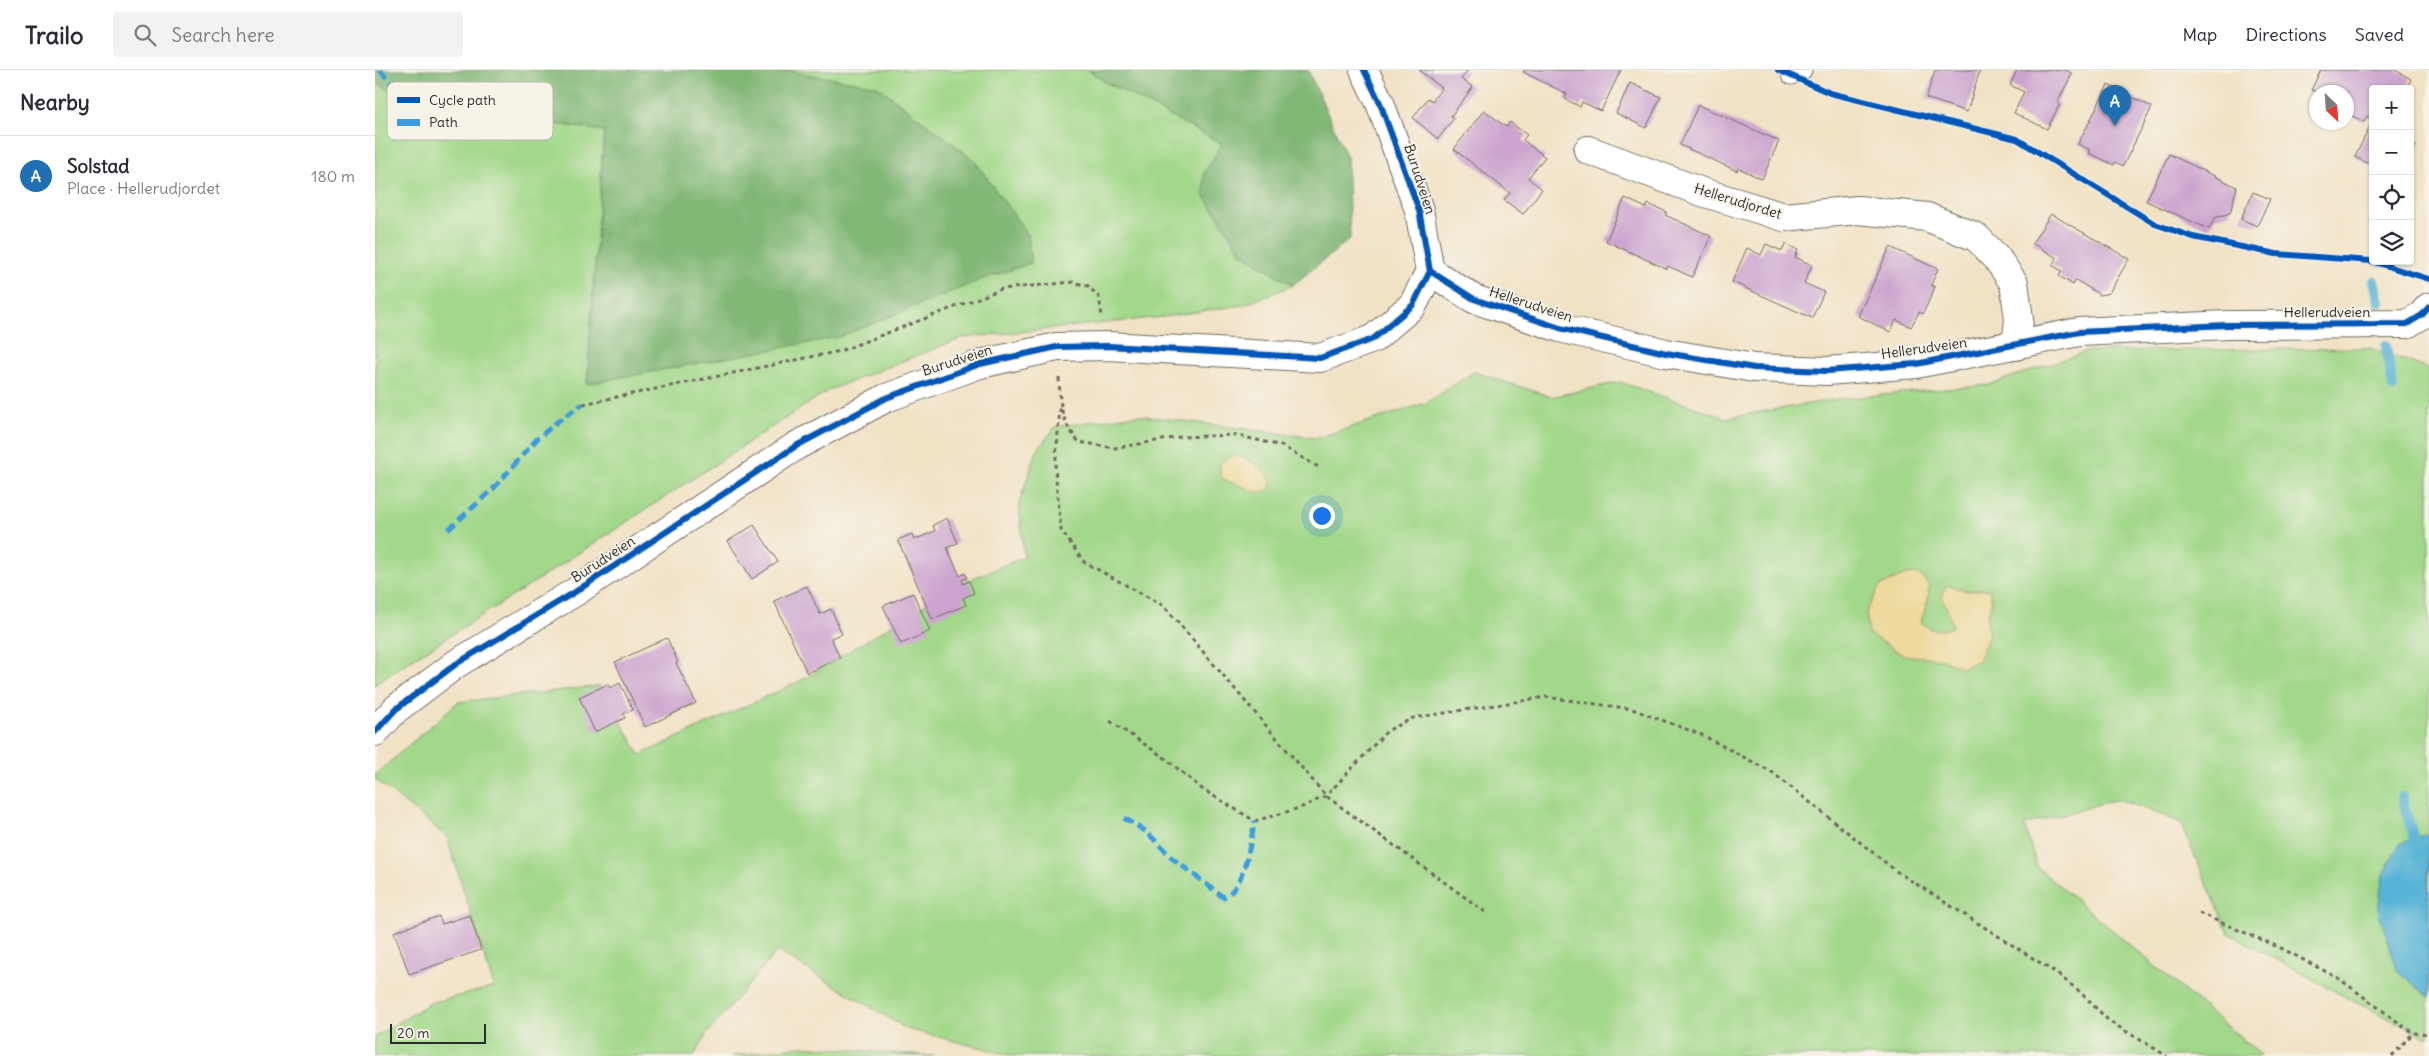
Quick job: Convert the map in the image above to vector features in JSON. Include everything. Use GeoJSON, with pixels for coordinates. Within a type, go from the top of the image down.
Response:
{"type":"FeatureCollection","features":[{"type":"Feature","properties":{"kind":"street","name":"Burudveien"},"geometry":{"type":"LineString","coordinates":[[375,732],[396,709],[455,664],[575,592],[796,446],[885,398],[980,364],[1057,347],[1107,346],[1320,358],[1373,339],[1413,305],[1430,271],[1419,210],[1380,103],[1364,70]]}},
{"type":"Feature","properties":{"kind":"street","name":"Hellerudjordet"},"geometry":{"type":"LineString","coordinates":[[1588,150],[1702,192],[1784,217],[1858,210],[1927,217],[1976,237],[1997,257],[2014,283],[2019,319],[2016,346]]}},
{"type":"Feature","properties":{"kind":"street","name":"Hellerudveien"},"geometry":{"type":"LineString","coordinates":[[1430,271],[1474,299],[1560,328],[1666,353],[1754,368],[1827,371],[1916,364],[2016,346],[2079,332],[2227,325],[2407,324],[2422,315],[2429,307]]}},
{"type":"Feature","properties":{"kind":"path"},"geometry":{"type":"LineString","coordinates":[[583,404],[840,351],[1001,289],[1051,283],[1073,282],[1088,286],[1099,297],[1107,346]]}},
{"type":"Feature","properties":{"kind":"path"},"geometry":{"type":"LineString","coordinates":[[1057,347],[1060,408],[1055,469],[1061,530],[1083,562],[1164,606],[1326,796],[1487,914]]}},
{"type":"Feature","properties":{"kind":"path"},"geometry":{"type":"LineString","coordinates":[[1060,408],[1068,429],[1079,442],[1115,448],[1180,437],[1235,435],[1281,446],[1320,468]]}},
{"type":"Feature","properties":{"kind":"path"},"geometry":{"type":"LineString","coordinates":[[1110,721],[1165,758],[1202,788],[1255,822],[1300,808],[1326,796],[1387,731],[1413,718],[1546,697],[1632,709],[1702,735],[1772,772],[1896,872],[2053,971],[2079,990],[2109,1021],[2167,1056]]}},
{"type":"Feature","properties":{"kind":"path"},"geometry":{"type":"LineString","coordinates":[[2199,913],[2283,949],[2338,978],[2413,1033],[2429,1034]]}},
{"type":"Feature","properties":{"kind":"path"},"geometry":{"type":"LineString","coordinates":[[2392,1056],[2413,1033]]}},
{"type":"Feature","properties":{"kind":"green space"},"geometry":{"type":"Polygon","coordinates":[[[375,70],[781,70],[877,86],[973,159],[1028,235],[1031,263],[983,279],[839,337],[587,384],[604,131],[553,124],[553,82],[387,82],[387,89],[375,82],[375,70]]]}},
{"type":"Feature","properties":{"kind":"green space"},"geometry":{"type":"Polygon","coordinates":[[[781,70],[1089,70],[1102,80],[1223,144],[1204,173],[1241,253],[1293,285],[1243,305],[1163,317],[962,338],[829,390],[530,585],[383,678],[375,685],[375,82],[387,89],[387,140],[553,140],[553,124],[604,131],[587,384],[983,279],[1031,263],[1028,235],[973,159],[877,86],[781,70]]]}},
{"type":"Feature","properties":{"kind":"green space"},"geometry":{"type":"Polygon","coordinates":[[[1089,70],[1308,70],[1347,157],[1350,239],[1293,285],[1241,253],[1204,195],[1204,173],[1222,144],[1102,80],[1089,70]]]}},
{"type":"Feature","properties":{"kind":"green space"},"geometry":{"type":"Polygon","coordinates":[[[2370,348],[2429,369],[2429,1038],[2351,1000],[2229,934],[2180,822],[2118,799],[2024,825],[2037,867],[2262,1056],[1013,1056],[907,1029],[777,951],[706,1035],[694,1056],[375,1056],[375,1037],[430,1003],[494,987],[447,837],[375,779],[375,775],[458,702],[600,686],[640,755],[800,681],[961,583],[1024,557],[1019,503],[1037,451],[1055,427],[1137,415],[1317,438],[1426,403],[1474,372],[1552,397],[1620,382],[1726,418],[1838,399],[1988,385],[2088,351],[2370,348]]]}},
{"type":"Feature","properties":{"kind":"green space"},"geometry":{"type":"Polygon","coordinates":[[[802,1046],[935,1056],[732,1056],[802,1046]]]}},
{"type":"Feature","properties":{"kind":"sand"},"geometry":{"type":"Polygon","coordinates":[[[1234,455],[1252,461],[1265,472],[1272,482],[1266,491],[1254,491],[1220,477],[1220,463],[1234,455]]]}},
{"type":"Feature","properties":{"kind":"sand"},"geometry":{"type":"Polygon","coordinates":[[[1919,574],[1929,585],[1928,600],[1921,622],[1932,629],[1940,630],[1953,626],[1942,596],[1947,585],[1968,591],[1989,589],[1992,603],[1987,617],[1989,635],[1978,661],[1962,668],[1942,659],[1903,655],[1869,634],[1866,612],[1880,586],[1906,575],[1919,574]]]}},
{"type":"Feature","properties":{"kind":"water"},"geometry":{"type":"Polygon","coordinates":[[[2429,833],[2429,997],[2398,971],[2378,910],[2383,874],[2400,844],[2429,833]]]}},
{"type":"Feature","properties":{"kind":"building"},"geometry":{"type":"Polygon","coordinates":[[[1419,70],[1468,70],[1461,79],[1473,87],[1451,116],[1454,118],[1438,139],[1413,118],[1428,98],[1432,101],[1442,88],[1419,70]]]}},
{"type":"Feature","properties":{"kind":"building"},"geometry":{"type":"Polygon","coordinates":[[[1524,70],[1621,70],[1601,111],[1582,102],[1580,107],[1565,99],[1567,94],[1523,72],[1524,70]]]}},
{"type":"Feature","properties":{"kind":"building"},"geometry":{"type":"Polygon","coordinates":[[[1935,70],[1980,70],[1967,112],[1926,98],[1935,70]]]}},
{"type":"Feature","properties":{"kind":"building"},"geometry":{"type":"Polygon","coordinates":[[[2017,70],[2067,70],[2072,74],[2057,103],[2060,104],[2047,129],[2014,113],[2024,92],[2010,85],[2017,70]]]}},
{"type":"Feature","properties":{"kind":"building"},"geometry":{"type":"Polygon","coordinates":[[[2321,70],[2395,70],[2411,79],[2408,85],[2369,85],[2369,117],[2367,116],[2364,122],[2354,117],[2354,85],[2314,85],[2321,70]]]}},
{"type":"Feature","properties":{"kind":"building"},"geometry":{"type":"Polygon","coordinates":[[[1630,83],[1661,97],[1646,128],[1616,113],[1630,83]]]}},
{"type":"Feature","properties":{"kind":"building"},"geometry":{"type":"Polygon","coordinates":[[[2108,85],[2152,107],[2123,166],[2115,162],[2114,165],[2089,153],[2090,150],[2078,144],[2108,85]]]}},
{"type":"Feature","properties":{"kind":"building"},"geometry":{"type":"Polygon","coordinates":[[[1698,105],[1779,141],[1762,179],[1738,168],[1737,171],[1680,145],[1698,105]]]}},
{"type":"Feature","properties":{"kind":"building"},"geometry":{"type":"Polygon","coordinates":[[[1484,110],[1506,127],[1510,122],[1527,135],[1523,140],[1545,157],[1528,178],[1542,189],[1523,214],[1504,200],[1510,193],[1454,149],[1484,110]]]}},
{"type":"Feature","properties":{"kind":"building"},"geometry":{"type":"Polygon","coordinates":[[[2369,128],[2369,164],[2355,157],[2369,128]]]}},
{"type":"Feature","properties":{"kind":"building"},"geometry":{"type":"Polygon","coordinates":[[[2169,154],[2237,187],[2230,213],[2215,218],[2209,229],[2146,201],[2169,154]]]}},
{"type":"Feature","properties":{"kind":"building"},"geometry":{"type":"Polygon","coordinates":[[[2253,192],[2270,199],[2257,226],[2241,219],[2253,192]]]}},
{"type":"Feature","properties":{"kind":"building"},"geometry":{"type":"Polygon","coordinates":[[[1625,198],[1646,208],[1648,204],[1667,212],[1665,215],[1711,236],[1692,277],[1668,266],[1667,269],[1606,241],[1625,198]]]}},
{"type":"Feature","properties":{"kind":"building"},"geometry":{"type":"Polygon","coordinates":[[[2051,214],[2129,259],[2109,293],[2100,295],[2076,280],[2073,285],[2059,276],[2062,271],[2052,265],[2057,258],[2032,243],[2051,214]]]}},
{"type":"Feature","properties":{"kind":"building"},"geometry":{"type":"Polygon","coordinates":[[[1766,244],[1782,251],[1786,244],[1798,250],[1795,257],[1812,265],[1804,283],[1824,292],[1812,318],[1732,282],[1747,248],[1761,255],[1766,244]]]}},
{"type":"Feature","properties":{"kind":"building"},"geometry":{"type":"Polygon","coordinates":[[[1890,247],[1938,269],[1931,285],[1935,287],[1923,314],[1919,312],[1911,327],[1896,320],[1890,332],[1858,316],[1890,247]]]}},
{"type":"Feature","properties":{"kind":"building"},"geometry":{"type":"Polygon","coordinates":[[[947,518],[958,543],[947,548],[960,576],[965,573],[967,578],[962,580],[963,584],[969,581],[974,593],[963,598],[966,605],[932,619],[898,540],[912,534],[914,540],[935,531],[933,525],[947,518]]]}},
{"type":"Feature","properties":{"kind":"building"},"geometry":{"type":"Polygon","coordinates":[[[754,525],[778,562],[752,579],[728,541],[754,525]]]}},
{"type":"Feature","properties":{"kind":"building"},"geometry":{"type":"Polygon","coordinates":[[[807,586],[820,614],[831,609],[842,634],[831,638],[840,658],[807,673],[774,601],[807,586]]]}},
{"type":"Feature","properties":{"kind":"building"},"geometry":{"type":"Polygon","coordinates":[[[913,593],[930,631],[901,644],[883,606],[913,593]]]}},
{"type":"Feature","properties":{"kind":"building"},"geometry":{"type":"Polygon","coordinates":[[[667,638],[678,662],[676,663],[696,703],[645,727],[615,662],[667,638]]]}},
{"type":"Feature","properties":{"kind":"building"},"geometry":{"type":"Polygon","coordinates":[[[620,683],[633,710],[623,714],[625,718],[595,732],[579,697],[608,684],[610,688],[620,683]]]}},
{"type":"Feature","properties":{"kind":"building"},"geometry":{"type":"Polygon","coordinates":[[[470,915],[481,950],[409,974],[394,932],[439,916],[442,924],[470,915]]]}},
{"type":"Feature","properties":{"kind":"waterway"},"geometry":{"type":"LineString","coordinates":[[2374,281],[2379,302]]}},
{"type":"Feature","properties":{"kind":"waterway"},"geometry":{"type":"LineString","coordinates":[[2386,345],[2393,388]]}},
{"type":"Feature","properties":{"kind":"waterway"},"geometry":{"type":"LineString","coordinates":[[2402,797],[2414,839]]}},
{"type":"Feature","properties":{"kind":"marked path"},"geometry":{"type":"LineString","coordinates":[[380,70],[390,82]]}},
{"type":"Feature","properties":{"kind":"marked path"},"geometry":{"type":"LineString","coordinates":[[448,530],[494,488],[536,440],[558,421],[583,404]]}},
{"type":"Feature","properties":{"kind":"marked path"},"geometry":{"type":"LineString","coordinates":[[1124,818],[1147,832],[1172,858],[1223,897],[1230,893],[1237,885],[1245,864],[1255,821]]}},
{"type":"Feature","properties":{"kind":"cycle path"},"geometry":{"type":"LineString","coordinates":[[375,732],[396,709],[456,664],[575,592],[796,446],[886,398],[980,364],[1057,347],[1108,346],[1320,358],[1373,339],[1413,305],[1430,271],[1419,210],[1380,103],[1364,70]]}},
{"type":"Feature","properties":{"kind":"cycle path"},"geometry":{"type":"LineString","coordinates":[[1778,70],[1830,93],[2017,139],[2155,224],[2193,237],[2276,254],[2371,261],[2429,279]]}},
{"type":"Feature","properties":{"kind":"cycle path"},"geometry":{"type":"LineString","coordinates":[[1430,271],[1474,299],[1560,328],[1666,353],[1754,368],[1827,371],[1916,364],[2079,332],[2227,325],[2407,324],[2422,315],[2429,307]]}},
{"type":"Feature","properties":{"kind":"place","name":"Solstad"},"geometry":{"type":"Point","coordinates":[2115,126]}}]}
